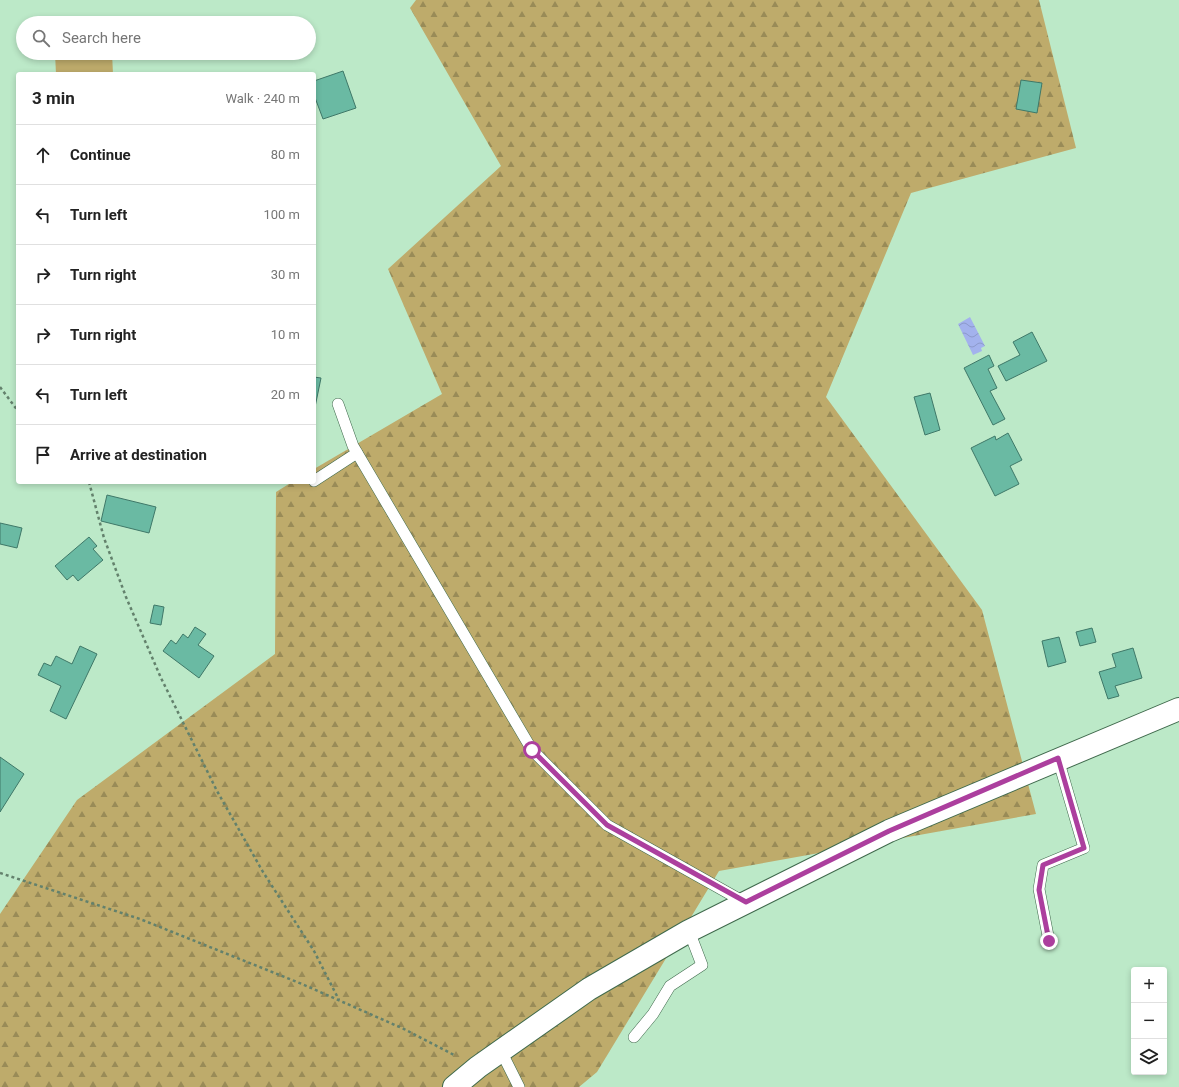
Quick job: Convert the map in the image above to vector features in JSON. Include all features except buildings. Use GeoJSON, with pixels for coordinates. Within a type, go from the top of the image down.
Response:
{"type":"FeatureCollection","features":[{"type":"Feature","properties":{"kind":"main road"},"geometry":{"type":"LineString","coordinates":[[454,1087],[478,1067],[589,989],[689,931],[889,831],[1058,758],[1179,709]]}},
{"type":"Feature","properties":{"kind":"lane"},"geometry":{"type":"LineString","coordinates":[[338,404],[357,453],[532,750],[607,825],[746,902]]}},
{"type":"Feature","properties":{"kind":"lane"},"geometry":{"type":"LineString","coordinates":[[316,480],[357,453]]}},
{"type":"Feature","properties":{"kind":"lane"},"geometry":{"type":"LineString","coordinates":[[1049,941],[1039,890],[1043,865],[1084,848],[1058,758]]}},
{"type":"Feature","properties":{"kind":"lane"},"geometry":{"type":"LineString","coordinates":[[634,1037],[653,1014],[670,986],[702,965],[689,931]]}},
{"type":"Feature","properties":{"kind":"lane"},"geometry":{"type":"LineString","coordinates":[[501,1051],[519,1087]]}},
{"type":"Feature","properties":{"kind":"path"},"geometry":{"type":"LineString","coordinates":[[0,387],[16,408]]}},
{"type":"Feature","properties":{"kind":"path"},"geometry":{"type":"LineString","coordinates":[[90,484],[104,538],[126,597],[161,678],[217,791],[263,872],[314,951],[339,1000]]}},
{"type":"Feature","properties":{"kind":"path"},"geometry":{"type":"LineString","coordinates":[[0,873],[140,919],[339,1000],[404,1029],[478,1067]]}},
{"type":"Feature","properties":{"kind":"green space"},"geometry":{"type":"Polygon","coordinates":[[[416,0],[1039,0],[1076,148],[911,193],[826,397],[982,610],[1036,814],[719,871],[597,1072],[579,1087],[0,1087],[0,914],[77,800],[275,654],[276,492],[289,484],[316,484],[316,468],[442,394],[388,269],[501,166],[410,8],[416,0]]]}},
{"type":"Feature","properties":{"kind":"green space"},"geometry":{"type":"Polygon","coordinates":[[[55,60],[112,60],[113,72],[56,72],[55,60]]]}},
{"type":"Feature","properties":{"kind":"water"},"geometry":{"type":"Polygon","coordinates":[[[970,317],[985,346],[981,348],[982,351],[973,355],[958,324],[970,317]]]}},
{"type":"Feature","properties":{"kind":"route"},"geometry":{"type":"LineString","coordinates":[[532,750],[607,825],[746,902],[889,831],[1058,758],[1084,848],[1043,865],[1039,890],[1049,941]]}}]}
